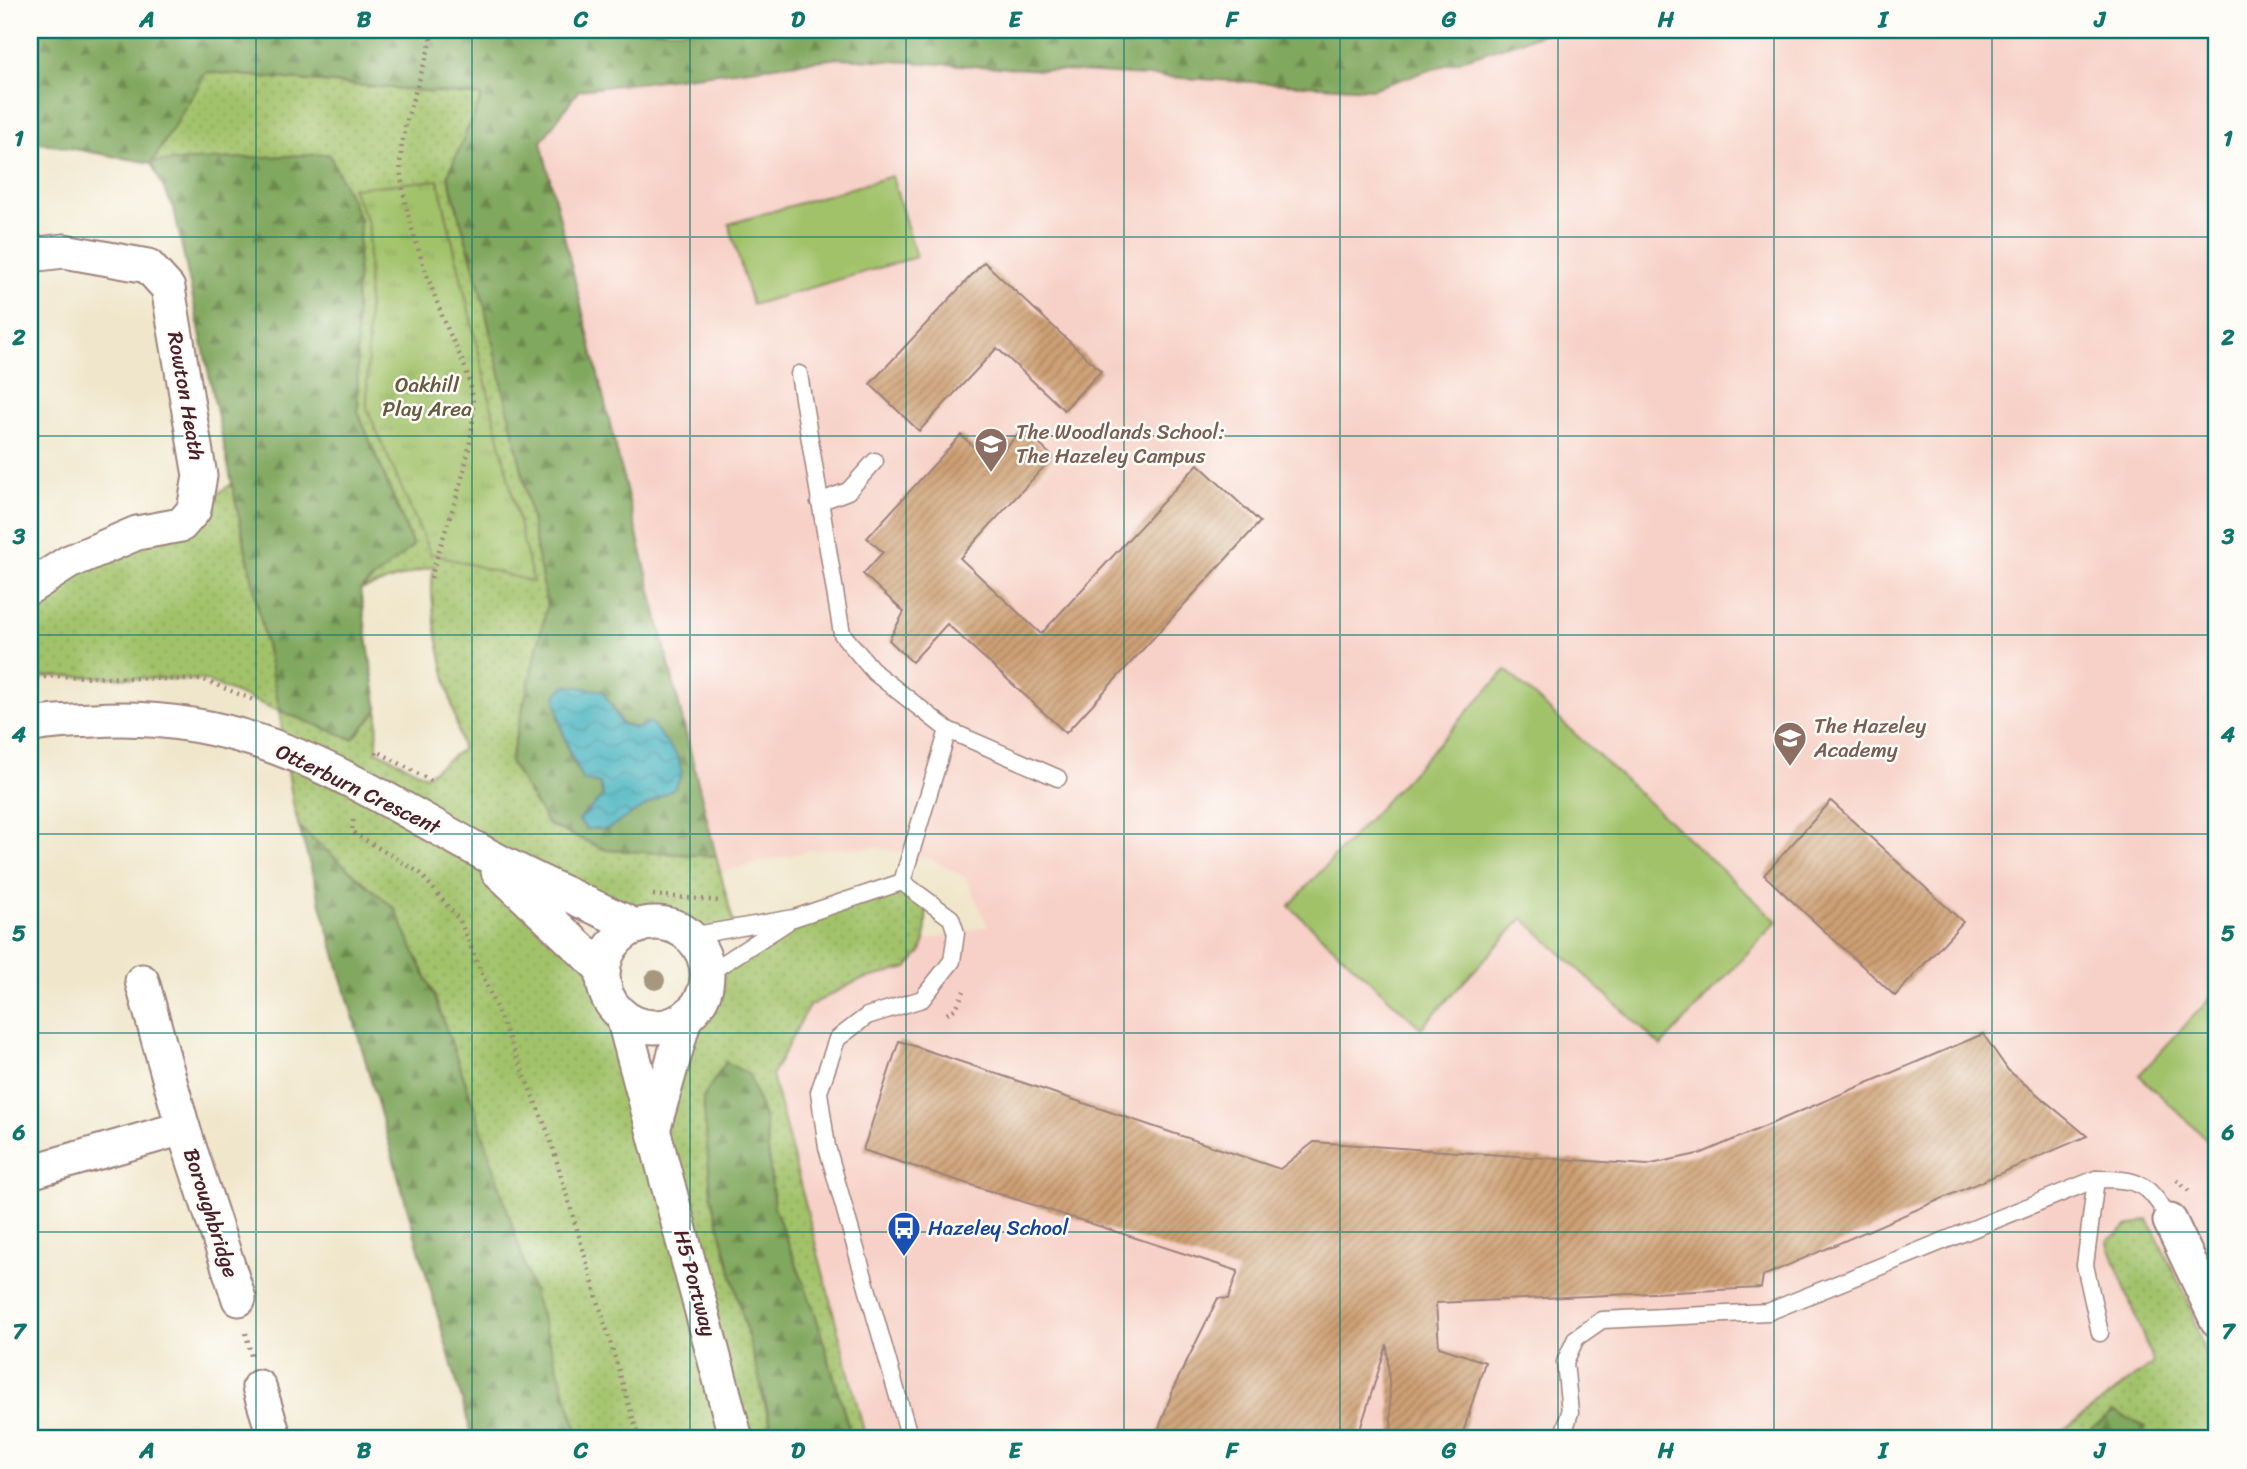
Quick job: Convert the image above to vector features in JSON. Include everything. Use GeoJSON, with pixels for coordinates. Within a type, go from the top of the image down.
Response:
{"type":"FeatureCollection","features":[{"type":"Feature","properties":{"kind":"street","name":"Rowton Heath"},"geometry":{"type":"LineString","coordinates":[[30,255],[64,251],[148,266],[168,288],[200,476],[194,510],[181,525],[137,533],[69,562],[30,587]]}},
{"type":"Feature","properties":{"kind":"street","name":"Otterburn Crescent"},"geometry":{"type":"LineString","coordinates":[[30,726],[126,718],[202,724],[285,749],[402,807],[476,850],[637,926]]}},
{"type":"Feature","properties":{"kind":"street","name":"Otterburn Crescent"},"geometry":{"type":"LineString","coordinates":[[476,850],[603,970]]}},
{"type":"Feature","properties":{"kind":"street"},"geometry":{"type":"LineString","coordinates":[[654,1127],[685,1018],[701,999],[707,975],[702,954],[690,936],[664,924],[637,926],[614,944],[603,970],[604,988],[612,1004],[623,1017],[638,1024],[654,1027],[670,1025],[685,1018]]}},
{"type":"Feature","properties":{"kind":"street","name":"Boroughbridge"},"geometry":{"type":"LineString","coordinates":[[142,981],[183,1128],[239,1299]]}},
{"type":"Feature","properties":{"kind":"street","name":"H5 Portway"},"geometry":{"type":"LineString","coordinates":[[623,1017],[736,1439]]}},
{"type":"Feature","properties":{"kind":"street","name":"Boroughbridge"},"geometry":{"type":"LineString","coordinates":[[30,1172],[183,1128]]}},
{"type":"Feature","properties":{"kind":"street"},"geometry":{"type":"LineString","coordinates":[[2170,1221],[2217,1320]]}},
{"type":"Feature","properties":{"kind":"street"},"geometry":{"type":"LineString","coordinates":[[258,1387],[275,1439]]}},
{"type":"Feature","properties":{"kind":"lane"},"geometry":{"type":"LineString","coordinates":[[799,374],[842,635],[875,673],[948,730],[1058,779]]}},
{"type":"Feature","properties":{"kind":"lane"},"geometry":{"type":"LineString","coordinates":[[819,502],[848,491],[875,461]]}},
{"type":"Feature","properties":{"kind":"lane"},"geometry":{"type":"LineString","coordinates":[[902,882],[948,730]]}},
{"type":"Feature","properties":{"kind":"lane"},"geometry":{"type":"LineString","coordinates":[[690,936],[794,918],[902,882]]}},
{"type":"Feature","properties":{"kind":"lane"},"geometry":{"type":"LineString","coordinates":[[902,882],[951,918],[956,933],[952,961],[922,999],[867,1016],[837,1039],[819,1092],[827,1147],[910,1439]]}},
{"type":"Feature","properties":{"kind":"lane"},"geometry":{"type":"LineString","coordinates":[[707,975],[794,918]]}},
{"type":"Feature","properties":{"kind":"lane"},"geometry":{"type":"LineString","coordinates":[[2096,1179],[2085,1265],[2100,1333]]}},
{"type":"Feature","properties":{"kind":"lane"},"geometry":{"type":"LineString","coordinates":[[1562,1439],[1570,1412],[1564,1362],[1576,1338],[1602,1320],[1768,1312],[2096,1179],[2129,1179],[2151,1190],[2170,1221]]}},
{"type":"Feature","properties":{"kind":"path"},"geometry":{"type":"LineString","coordinates":[[431,578],[464,466],[471,431],[473,400],[457,347],[421,256],[400,174],[412,104],[433,30]]}},
{"type":"Feature","properties":{"kind":"path"},"geometry":{"type":"LineString","coordinates":[[940,1019],[956,1008],[968,984]]}},
{"type":"Feature","properties":{"kind":"path"},"geometry":{"type":"LineString","coordinates":[[239,1299],[258,1387]]}},
{"type":"Feature","properties":{"kind":"shaded area","name":"The Hazeley Academy"},"geometry":{"type":"Polygon","coordinates":[[[1555,30],[2217,30],[2217,1315],[2052,1439],[866,1439],[772,1075],[809,1006],[857,981],[907,968],[921,952],[925,940],[988,926],[965,877],[931,859],[876,847],[811,850],[720,873],[541,141],[579,90],[839,58],[1371,89],[1555,30]]]}},
{"type":"Feature","properties":{"kind":"green space"},"geometry":{"type":"Polygon","coordinates":[[[30,30],[1555,30],[1371,89],[839,58],[579,90],[541,142],[716,856],[606,850],[548,824],[510,762],[547,606],[523,475],[483,300],[448,175],[482,96],[207,72],[152,162],[329,154],[360,219],[356,302],[358,412],[413,546],[360,590],[378,710],[353,739],[280,711],[174,209],[151,163],[30,141],[30,30]],[[613,705],[558,717],[570,756],[583,780],[600,784],[603,797],[589,810],[607,829],[636,728],[621,724],[613,705]]]}},
{"type":"Feature","properties":{"kind":"green space"},"geometry":{"type":"Polygon","coordinates":[[[206,72],[482,96],[448,176],[483,300],[523,475],[547,606],[510,762],[548,825],[606,850],[716,856],[735,929],[690,936],[678,928],[651,923],[479,851],[603,970],[609,995],[623,1017],[654,1126],[685,1018],[701,999],[707,974],[794,918],[902,882],[927,903],[925,940],[921,952],[907,968],[857,981],[809,1006],[772,1075],[866,1439],[852,1439],[815,1313],[774,1207],[765,1121],[749,1075],[726,1062],[762,1395],[775,1439],[580,1439],[474,1106],[433,995],[395,909],[299,827],[279,711],[204,680],[55,676],[30,679],[30,587],[194,510],[232,484],[280,711],[352,739],[378,710],[377,751],[426,776],[462,749],[436,630],[432,584],[434,566],[360,590],[413,545],[358,412],[356,302],[360,219],[152,163],[206,72]]]}},
{"type":"Feature","properties":{"kind":"green space"},"geometry":{"type":"Polygon","coordinates":[[[892,176],[916,257],[752,305],[729,224],[892,176]]]}},
{"type":"Feature","properties":{"kind":"green space","name":"Oakhill Play Area"},"geometry":{"type":"Polygon","coordinates":[[[438,180],[533,582],[430,553],[367,409],[369,225],[352,188],[438,180]]]}},
{"type":"Feature","properties":{"kind":"green space"},"geometry":{"type":"Polygon","coordinates":[[[1506,670],[1777,921],[1661,1046],[1523,918],[1421,1028],[1289,906],[1506,670]]]}},
{"type":"Feature","properties":{"kind":"green space"},"geometry":{"type":"Polygon","coordinates":[[[299,827],[395,909],[434,995],[474,1106],[580,1439],[473,1439],[299,827]]]}},
{"type":"Feature","properties":{"kind":"green space"},"geometry":{"type":"Polygon","coordinates":[[[2217,991],[2217,1149],[2139,1075],[2217,991]]]}},
{"type":"Feature","properties":{"kind":"green space"},"geometry":{"type":"Polygon","coordinates":[[[726,1062],[749,1075],[765,1121],[774,1207],[815,1313],[852,1439],[775,1439],[711,1195],[703,1097],[726,1062]]]}},
{"type":"Feature","properties":{"kind":"green space"},"geometry":{"type":"Polygon","coordinates":[[[2148,1220],[2186,1296],[2209,1366],[2217,1394],[2217,1439],[2141,1439],[2145,1427],[2114,1412],[2079,1439],[2052,1439],[2153,1363],[2107,1241],[2127,1227],[2148,1220]]]}},
{"type":"Feature","properties":{"kind":"green space"},"geometry":{"type":"Polygon","coordinates":[[[2114,1412],[2145,1427],[2141,1439],[2079,1439],[2114,1412]]]}},
{"type":"Feature","properties":{"kind":"water"},"geometry":{"type":"Polygon","coordinates":[[[565,685],[603,691],[621,724],[636,728],[650,722],[678,757],[682,774],[675,788],[607,829],[586,829],[579,820],[603,796],[600,784],[583,780],[565,740],[556,696],[565,685]]]}},
{"type":"Feature","properties":{"kind":"building"},"geometry":{"type":"Polygon","coordinates":[[[984,262],[1101,371],[1064,410],[997,348],[919,431],[870,384],[984,262]]]}},
{"type":"Feature","properties":{"kind":"building"},"geometry":{"type":"Polygon","coordinates":[[[1023,429],[1053,457],[960,558],[1041,634],[1198,464],[1260,522],[1066,733],[947,624],[912,662],[889,640],[904,612],[863,574],[883,552],[867,538],[961,435],[991,463],[1023,429]]]}},
{"type":"Feature","properties":{"kind":"building"},"geometry":{"type":"Polygon","coordinates":[[[1831,801],[1963,922],[1895,996],[1764,875],[1831,801]]]}},
{"type":"Feature","properties":{"kind":"building"},"geometry":{"type":"Polygon","coordinates":[[[1983,1034],[2008,1070],[2087,1136],[1763,1276],[1761,1288],[1436,1303],[1439,1347],[1485,1362],[1461,1439],[1392,1439],[1387,1344],[1357,1439],[1155,1439],[1175,1385],[1218,1298],[1228,1299],[1238,1271],[863,1150],[899,1041],[1280,1169],[1314,1142],[1647,1165],[1702,1153],[1983,1034]]]}},
{"type":"Feature","properties":{"kind":"place","name":"The Woodlands School: The Hazeley Campus"},"geometry":{"type":"Point","coordinates":[991,474]}},
{"type":"Feature","properties":{"kind":"place","name":"The Hazeley Academy"},"geometry":{"type":"Point","coordinates":[1790,768]}},
{"type":"Feature","properties":{"kind":"place","name":"Hazeley School"},"geometry":{"type":"Point","coordinates":[904,1258]}}]}
